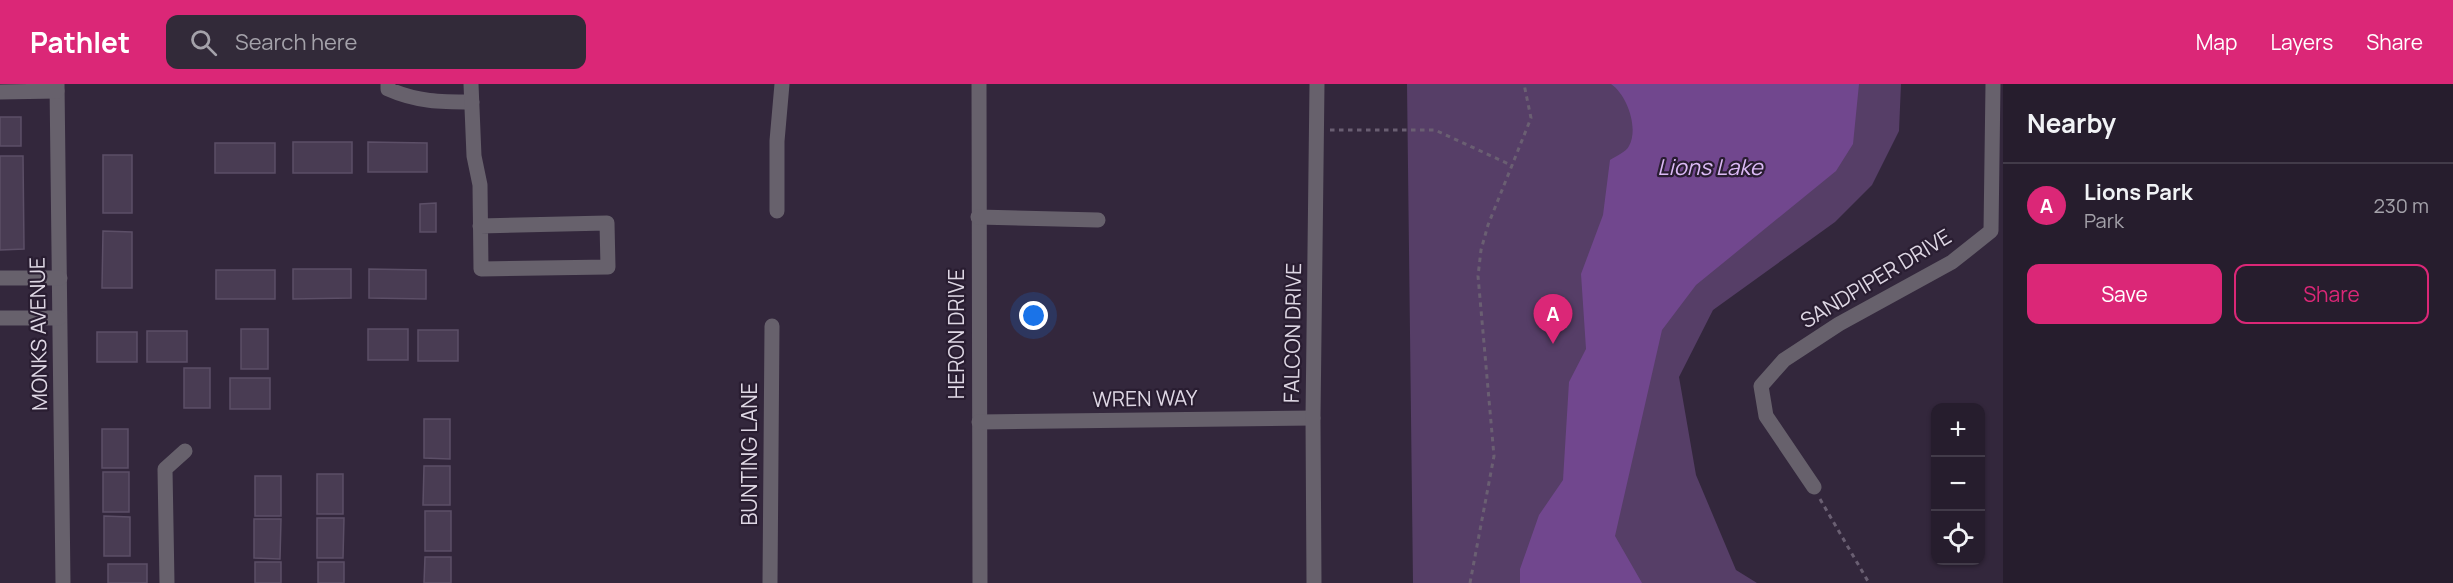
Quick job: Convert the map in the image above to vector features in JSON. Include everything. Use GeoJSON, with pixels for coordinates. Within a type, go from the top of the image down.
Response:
{"type":"FeatureCollection","features":[{"type":"Feature","properties":{"kind":"street"},"geometry":{"type":"LineString","coordinates":[[388,84],[388,89],[429,102],[472,102]]}},
{"type":"Feature","properties":{"kind":"street"},"geometry":{"type":"LineString","coordinates":[[471,84],[474,156],[480,185],[480,226],[480,269],[608,267],[607,223],[480,226]]}},
{"type":"Feature","properties":{"kind":"street"},"geometry":{"type":"LineString","coordinates":[[777,211],[777,141],[782,84]]}},
{"type":"Feature","properties":{"kind":"street","name":"HERON DRIVE"},"geometry":{"type":"LineString","coordinates":[[979,84],[980,583]]}},
{"type":"Feature","properties":{"kind":"street","name":"FALCON DRIVE"},"geometry":{"type":"LineString","coordinates":[[1314,583],[1313,418],[1317,84]]}},
{"type":"Feature","properties":{"kind":"street","name":"SANDPIPER DRIVE"},"geometry":{"type":"LineString","coordinates":[[1814,487],[1766,416],[1761,386],[1784,360],[1839,324],[1952,262],[1991,231],[1993,84]]}},
{"type":"Feature","properties":{"kind":"street"},"geometry":{"type":"LineString","coordinates":[[0,92],[57,88]]}},
{"type":"Feature","properties":{"kind":"street","name":"MONKS AVENUE"},"geometry":{"type":"LineString","coordinates":[[57,88],[63,583]]}},
{"type":"Feature","properties":{"kind":"street"},"geometry":{"type":"LineString","coordinates":[[978,217],[1098,220]]}},
{"type":"Feature","properties":{"kind":"street"},"geometry":{"type":"LineString","coordinates":[[0,278],[60,278]]}},
{"type":"Feature","properties":{"kind":"street"},"geometry":{"type":"LineString","coordinates":[[0,318],[59,318]]}},
{"type":"Feature","properties":{"kind":"street","name":"BUNTING LANE"},"geometry":{"type":"LineString","coordinates":[[770,583],[772,326]]}},
{"type":"Feature","properties":{"kind":"street","name":"WREN WAY"},"geometry":{"type":"LineString","coordinates":[[979,422],[1313,418]]}},
{"type":"Feature","properties":{"kind":"street"},"geometry":{"type":"LineString","coordinates":[[167,583],[165,469],[185,451]]}},
{"type":"Feature","properties":{"kind":"path"},"geometry":{"type":"LineString","coordinates":[[1470,583],[1494,456],[1478,276],[1481,250],[1488,225],[1531,118],[1524,84]]}},
{"type":"Feature","properties":{"kind":"path"},"geometry":{"type":"LineString","coordinates":[[1316,130],[1435,130],[1513,166]]}},
{"type":"Feature","properties":{"kind":"path"},"geometry":{"type":"LineString","coordinates":[[1814,487],[1869,583]]}},
{"type":"Feature","properties":{"kind":"shaded area"},"geometry":{"type":"Polygon","coordinates":[[[1407,84],[1901,84],[1899,131],[1872,185],[1835,222],[1713,310],[1679,377],[1696,475],[1736,570],[1757,583],[1413,583],[1407,84]]]}},
{"type":"Feature","properties":{"kind":"water","name":"Lions Lake"},"geometry":{"type":"Polygon","coordinates":[[[1611,84],[1859,84],[1853,144],[1836,171],[1696,285],[1662,330],[1615,536],[1642,583],[1520,583],[1520,569],[1539,515],[1563,480],[1569,382],[1586,349],[1581,274],[1603,215],[1610,160],[1626,150],[1632,139],[1630,112],[1622,96],[1611,84]]]}},
{"type":"Feature","properties":{"kind":"building"},"geometry":{"type":"Polygon","coordinates":[[[0,117],[21,117],[21,146],[0,146],[0,117]]]}},
{"type":"Feature","properties":{"kind":"building"},"geometry":{"type":"Polygon","coordinates":[[[293,142],[352,142],[352,173],[293,173],[293,142]]]}},
{"type":"Feature","properties":{"kind":"building"},"geometry":{"type":"Polygon","coordinates":[[[368,142],[427,143],[427,172],[368,172],[368,142]]]}},
{"type":"Feature","properties":{"kind":"building"},"geometry":{"type":"Polygon","coordinates":[[[215,143],[275,143],[275,173],[215,173],[215,143]]]}},
{"type":"Feature","properties":{"kind":"building"},"geometry":{"type":"Polygon","coordinates":[[[103,155],[132,155],[132,213],[103,213],[103,155]]]}},
{"type":"Feature","properties":{"kind":"building"},"geometry":{"type":"Polygon","coordinates":[[[0,156],[23,156],[24,249],[0,250],[0,156]]]}},
{"type":"Feature","properties":{"kind":"building"},"geometry":{"type":"Polygon","coordinates":[[[436,203],[436,232],[420,232],[420,204],[436,203]]]}},
{"type":"Feature","properties":{"kind":"building"},"geometry":{"type":"Polygon","coordinates":[[[103,231],[132,232],[132,288],[102,288],[103,231]]]}},
{"type":"Feature","properties":{"kind":"building"},"geometry":{"type":"Polygon","coordinates":[[[293,269],[351,269],[351,298],[293,299],[293,269]]]}},
{"type":"Feature","properties":{"kind":"building"},"geometry":{"type":"Polygon","coordinates":[[[369,269],[426,270],[426,299],[369,298],[369,269]]]}},
{"type":"Feature","properties":{"kind":"building"},"geometry":{"type":"Polygon","coordinates":[[[216,270],[275,270],[275,299],[216,299],[216,270]]]}},
{"type":"Feature","properties":{"kind":"building"},"geometry":{"type":"Polygon","coordinates":[[[241,329],[268,329],[268,369],[241,369],[241,329]]]}},
{"type":"Feature","properties":{"kind":"building"},"geometry":{"type":"Polygon","coordinates":[[[368,329],[408,329],[408,360],[368,360],[368,329]]]}},
{"type":"Feature","properties":{"kind":"building"},"geometry":{"type":"Polygon","coordinates":[[[418,330],[458,330],[458,361],[418,361],[418,330]]]}},
{"type":"Feature","properties":{"kind":"building"},"geometry":{"type":"Polygon","coordinates":[[[147,331],[187,331],[187,362],[147,362],[147,331]]]}},
{"type":"Feature","properties":{"kind":"building"},"geometry":{"type":"Polygon","coordinates":[[[97,332],[137,332],[137,362],[97,362],[97,332]]]}},
{"type":"Feature","properties":{"kind":"building"},"geometry":{"type":"Polygon","coordinates":[[[184,368],[210,368],[210,408],[184,408],[184,368]]]}},
{"type":"Feature","properties":{"kind":"building"},"geometry":{"type":"Polygon","coordinates":[[[230,378],[270,378],[270,409],[230,409],[230,378]]]}},
{"type":"Feature","properties":{"kind":"building"},"geometry":{"type":"Polygon","coordinates":[[[424,419],[450,419],[450,459],[424,458],[424,419]]]}},
{"type":"Feature","properties":{"kind":"building"},"geometry":{"type":"Polygon","coordinates":[[[102,429],[128,429],[128,468],[102,468],[102,429]]]}},
{"type":"Feature","properties":{"kind":"building"},"geometry":{"type":"Polygon","coordinates":[[[424,466],[450,466],[450,505],[423,505],[424,466]]]}},
{"type":"Feature","properties":{"kind":"building"},"geometry":{"type":"Polygon","coordinates":[[[103,472],[129,472],[129,512],[103,512],[103,472]]]}},
{"type":"Feature","properties":{"kind":"building"},"geometry":{"type":"Polygon","coordinates":[[[317,474],[343,474],[343,514],[317,514],[317,474]]]}},
{"type":"Feature","properties":{"kind":"building"},"geometry":{"type":"Polygon","coordinates":[[[255,476],[281,476],[281,516],[255,516],[255,476]]]}},
{"type":"Feature","properties":{"kind":"building"},"geometry":{"type":"Polygon","coordinates":[[[425,511],[451,511],[451,551],[425,551],[425,511]]]}},
{"type":"Feature","properties":{"kind":"building"},"geometry":{"type":"Polygon","coordinates":[[[104,516],[130,517],[130,556],[104,556],[104,516]]]}},
{"type":"Feature","properties":{"kind":"building"},"geometry":{"type":"Polygon","coordinates":[[[317,518],[344,518],[343,558],[317,558],[317,518]]]}},
{"type":"Feature","properties":{"kind":"building"},"geometry":{"type":"Polygon","coordinates":[[[254,519],[281,519],[280,559],[254,558],[254,519]]]}},
{"type":"Feature","properties":{"kind":"building"},"geometry":{"type":"Polygon","coordinates":[[[425,557],[451,557],[451,583],[424,583],[425,557]]]}},
{"type":"Feature","properties":{"kind":"building"},"geometry":{"type":"Polygon","coordinates":[[[255,562],[281,562],[281,583],[255,583],[255,562]]]}},
{"type":"Feature","properties":{"kind":"building"},"geometry":{"type":"Polygon","coordinates":[[[318,562],[344,562],[344,583],[318,583],[318,562]]]}},
{"type":"Feature","properties":{"kind":"building"},"geometry":{"type":"Polygon","coordinates":[[[108,564],[147,564],[147,583],[108,583],[108,564]]]}},
{"type":"Feature","properties":{"kind":"place","name":"Lions Park"},"geometry":{"type":"Point","coordinates":[1553,344]}}]}
